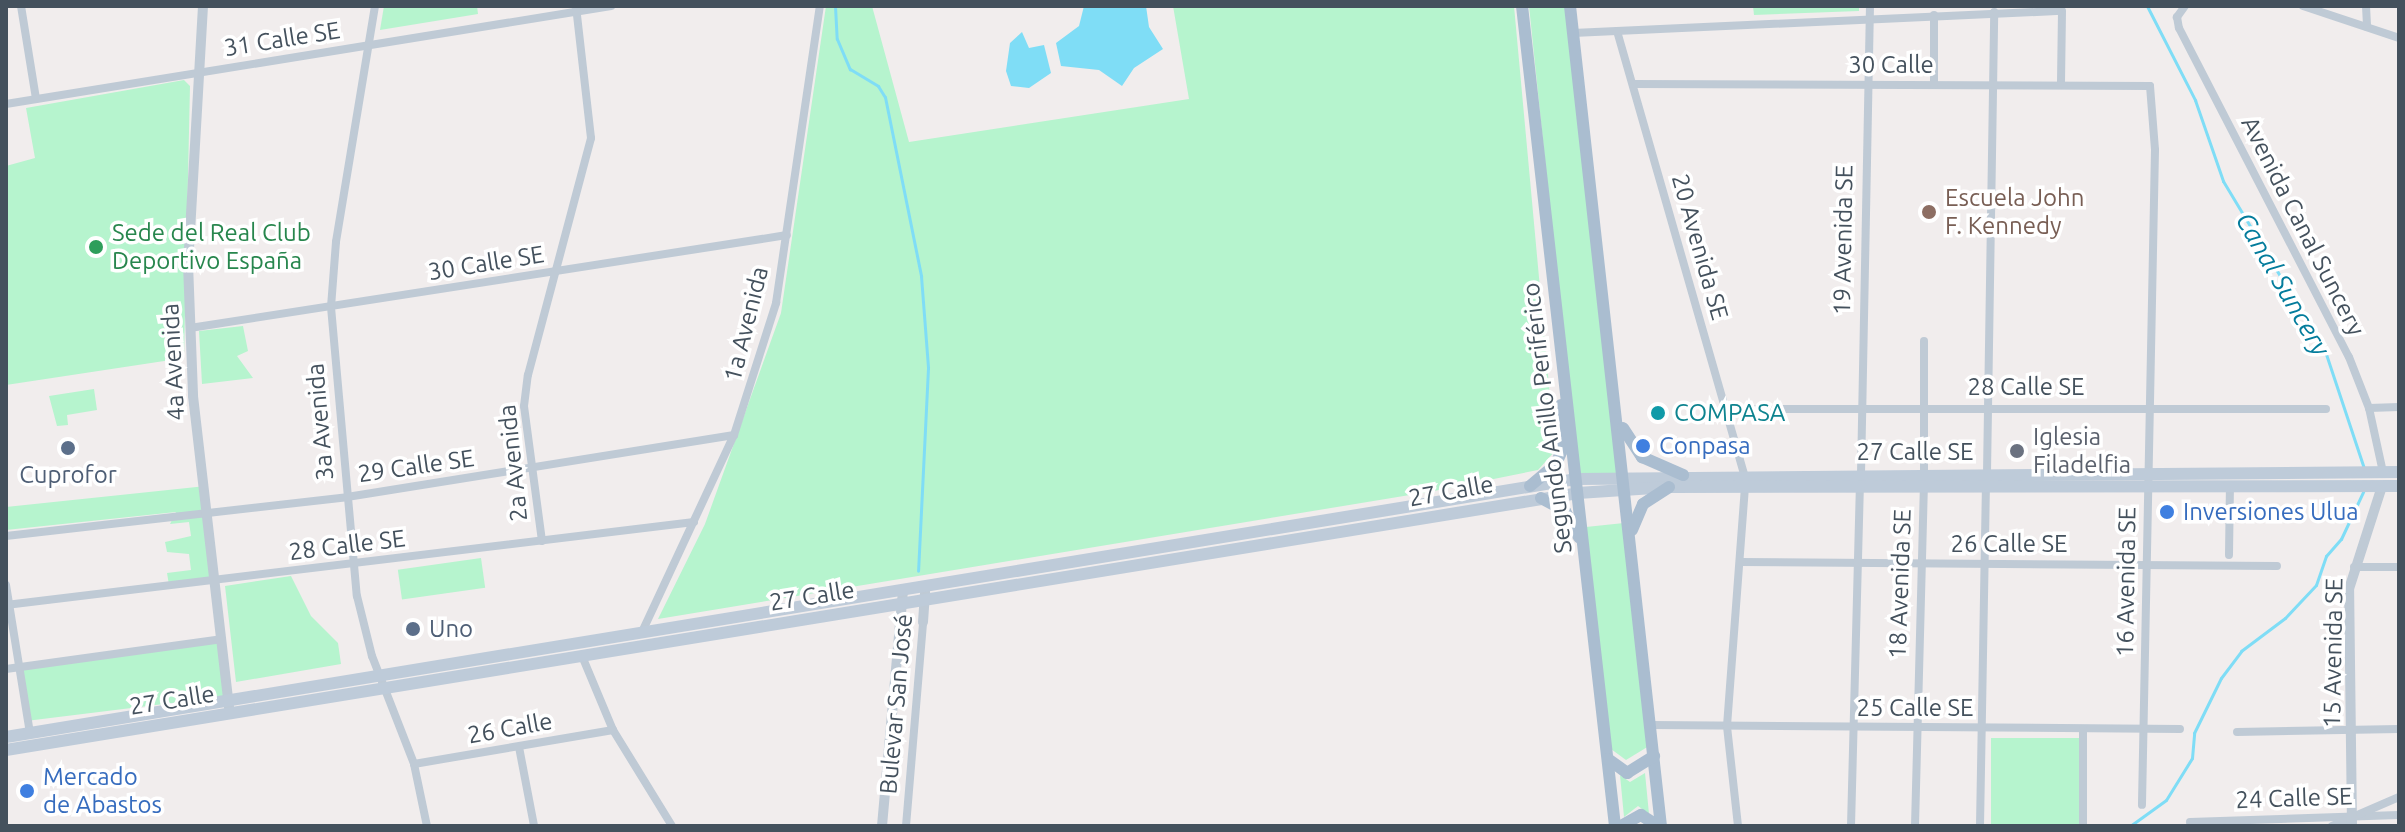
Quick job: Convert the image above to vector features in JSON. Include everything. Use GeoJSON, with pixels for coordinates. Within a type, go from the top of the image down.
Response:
{"type":"FeatureCollection","features":[{"type":"Feature","properties":{"kind":"main road","name":"Segundo Anillo Periférico"},"geometry":{"type":"LineString","coordinates":[[1522,6],[1615,826]]}},
{"type":"Feature","properties":{"kind":"main road"},"geometry":{"type":"LineString","coordinates":[[1570,6],[1624,475],[1659,826]]}},
{"type":"Feature","properties":{"kind":"main road"},"geometry":{"type":"LineString","coordinates":[[1530,486],[1556,464],[1561,452],[1561,342]]}},
{"type":"Feature","properties":{"kind":"main road"},"geometry":{"type":"LineString","coordinates":[[1617,413],[1633,450],[1683,475]]}},
{"type":"Feature","properties":{"kind":"main road","name":"27 Calle SE"},"geometry":{"type":"LineString","coordinates":[[1987,480],[2150,472],[2399,472]]}},
{"type":"Feature","properties":{"kind":"main road","name":"27 Calle"},"geometry":{"type":"LineString","coordinates":[[382,683],[642,632],[1530,486],[1624,475]]}},
{"type":"Feature","properties":{"kind":"main road","name":"27 Calle SE"},"geometry":{"type":"LineString","coordinates":[[1624,475],[1683,475],[1744,481]]}},
{"type":"Feature","properties":{"kind":"main road","name":"27 Calle SE"},"geometry":{"type":"LineString","coordinates":[[1625,489],[1744,481],[1860,480],[1987,480],[2147,486],[2399,486]]}},
{"type":"Feature","properties":{"kind":"main road"},"geometry":{"type":"LineString","coordinates":[[1629,537],[1643,504],[1669,487]]}},
{"type":"Feature","properties":{"kind":"main road","name":"27 Calle"},"geometry":{"type":"LineString","coordinates":[[6,750],[382,683],[582,656],[1541,498],[1625,489]]}},
{"type":"Feature","properties":{"kind":"main road"},"geometry":{"type":"LineString","coordinates":[[1541,498],[1565,511],[1585,555]]}},
{"type":"Feature","properties":{"kind":"main road","name":"27 Calle"},"geometry":{"type":"LineString","coordinates":[[6,737],[229,708]]}},
{"type":"Feature","properties":{"kind":"main road"},"geometry":{"type":"LineString","coordinates":[[1608,759],[1627,773],[1654,756]]}},
{"type":"Feature","properties":{"kind":"main road"},"geometry":{"type":"LineString","coordinates":[[1621,826],[1641,815],[1659,826]]}},
{"type":"Feature","properties":{"kind":"street"},"geometry":{"type":"LineString","coordinates":[[21,6],[36,99]]}},
{"type":"Feature","properties":{"kind":"street","name":"4a Avenida"},"geometry":{"type":"LineString","coordinates":[[203,6],[202,71],[188,264],[190,328],[193,396],[209,511],[229,708]]}},
{"type":"Feature","properties":{"kind":"street","name":"3a Avenida"},"geometry":{"type":"LineString","coordinates":[[375,6],[336,242],[331,307],[353,564],[382,683],[414,764],[427,826]]}},
{"type":"Feature","properties":{"kind":"street","name":"31 Calle SE"},"geometry":{"type":"LineString","coordinates":[[6,104],[576,9],[611,6]]}},
{"type":"Feature","properties":{"kind":"street","name":"1a Avenida"},"geometry":{"type":"LineString","coordinates":[[642,632],[734,435],[776,303],[820,6]]}},
{"type":"Feature","properties":{"kind":"street","name":"19 Avenida SE"},"geometry":{"type":"LineString","coordinates":[[1851,826],[1870,6]]}},
{"type":"Feature","properties":{"kind":"street","name":"Avenida Canal Suncery"},"geometry":{"type":"LineString","coordinates":[[2185,6],[2177,17],[2179,28],[2349,357],[2369,408],[2380,472]]}},
{"type":"Feature","properties":{"kind":"street"},"geometry":{"type":"LineString","coordinates":[[2303,6],[2399,38]]}},
{"type":"Feature","properties":{"kind":"street"},"geometry":{"type":"LineString","coordinates":[[2366,6],[2367,27]]}},
{"type":"Feature","properties":{"kind":"street","name":"2a Avenida"},"geometry":{"type":"LineString","coordinates":[[542,541],[526,389],[591,138],[576,9]]}},
{"type":"Feature","properties":{"kind":"street"},"geometry":{"type":"LineString","coordinates":[[1573,33],[2062,11],[2061,85]]}},
{"type":"Feature","properties":{"kind":"street"},"geometry":{"type":"LineString","coordinates":[[1980,826],[1994,12]]}},
{"type":"Feature","properties":{"kind":"street"},"geometry":{"type":"LineString","coordinates":[[1934,15],[1934,85]]}},
{"type":"Feature","properties":{"kind":"street","name":"20 Avenida SE"},"geometry":{"type":"LineString","coordinates":[[1617,31],[1744,481],[1727,726],[1738,826]]}},
{"type":"Feature","properties":{"kind":"street","name":"30 Calle"},"geometry":{"type":"LineString","coordinates":[[1633,84],[2150,86]]}},
{"type":"Feature","properties":{"kind":"street","name":"16 Avenida SE"},"geometry":{"type":"LineString","coordinates":[[2142,805],[2154,216],[2150,86]]}},
{"type":"Feature","properties":{"kind":"street","name":"30 Calle SE"},"geometry":{"type":"LineString","coordinates":[[190,328],[787,235]]}},
{"type":"Feature","properties":{"kind":"street","name":"18 Avenida SE"},"geometry":{"type":"LineString","coordinates":[[1915,826],[1924,480],[1924,341]]}},
{"type":"Feature","properties":{"kind":"street"},"geometry":{"type":"LineString","coordinates":[[2369,408],[2399,407]]}},
{"type":"Feature","properties":{"kind":"street","name":"28 Calle SE"},"geometry":{"type":"LineString","coordinates":[[1726,409],[2326,409]]}},
{"type":"Feature","properties":{"kind":"street","name":"29 Calle SE"},"geometry":{"type":"LineString","coordinates":[[6,536],[347,497],[734,435]]}},
{"type":"Feature","properties":{"kind":"street"},"geometry":{"type":"LineString","coordinates":[[2229,555],[2230,486]]}},
{"type":"Feature","properties":{"kind":"street","name":"15 Avenida SE"},"geometry":{"type":"LineString","coordinates":[[2352,821],[2353,567],[2379,486]]}},
{"type":"Feature","properties":{"kind":"street","name":"28 Calle SE"},"geometry":{"type":"LineString","coordinates":[[8,605],[217,583],[694,522]]}},
{"type":"Feature","properties":{"kind":"street","name":"26 Calle SE"},"geometry":{"type":"LineString","coordinates":[[1740,562],[2277,566]]}},
{"type":"Feature","properties":{"kind":"street"},"geometry":{"type":"LineString","coordinates":[[2353,567],[2399,567]]}},
{"type":"Feature","properties":{"kind":"street"},"geometry":{"type":"LineString","coordinates":[[6,585],[30,733]]}},
{"type":"Feature","properties":{"kind":"street","name":"Bulevar San José"},"geometry":{"type":"LineString","coordinates":[[906,826],[926,586]]}},
{"type":"Feature","properties":{"kind":"street","name":"Bulevar San José"},"geometry":{"type":"LineString","coordinates":[[882,826],[903,589]]}},
{"type":"Feature","properties":{"kind":"street"},"geometry":{"type":"LineString","coordinates":[[6,669],[221,639]]}},
{"type":"Feature","properties":{"kind":"street"},"geometry":{"type":"LineString","coordinates":[[582,656],[613,730],[672,826]]}},
{"type":"Feature","properties":{"kind":"street","name":"25 Calle SE"},"geometry":{"type":"LineString","coordinates":[[1651,725],[2180,729]]}},
{"type":"Feature","properties":{"kind":"street"},"geometry":{"type":"LineString","coordinates":[[2083,729],[2083,826]]}},
{"type":"Feature","properties":{"kind":"street"},"geometry":{"type":"LineString","coordinates":[[2237,732],[2399,729]]}},
{"type":"Feature","properties":{"kind":"street","name":"26 Calle"},"geometry":{"type":"LineString","coordinates":[[414,764],[613,730]]}},
{"type":"Feature","properties":{"kind":"street"},"geometry":{"type":"LineString","coordinates":[[519,747],[534,826]]}},
{"type":"Feature","properties":{"kind":"street"},"geometry":{"type":"LineString","coordinates":[[2332,826],[2352,821],[2399,797]]}},
{"type":"Feature","properties":{"kind":"street","name":"24 Calle SE"},"geometry":{"type":"LineString","coordinates":[[2190,822],[2352,821],[2399,815]]}},
{"type":"Feature","properties":{"kind":"green space"},"geometry":{"type":"Polygon","coordinates":[[[384,6],[477,6],[478,14],[380,30],[384,6]]]}},
{"type":"Feature","properties":{"kind":"green space"},"geometry":{"type":"Polygon","coordinates":[[[826,6],[872,6],[909,142],[1189,99],[1173,6],[1514,6],[1555,451],[1538,470],[1434,491],[658,619],[705,524],[781,313],[826,6]]]}},
{"type":"Feature","properties":{"kind":"green space"},"geometry":{"type":"Polygon","coordinates":[[[1529,6],[1567,6],[1623,474],[1578,478],[1529,6]]]}},
{"type":"Feature","properties":{"kind":"green space"},"geometry":{"type":"Polygon","coordinates":[[[1753,6],[1859,6],[1859,11],[1754,15],[1753,6]]]}},
{"type":"Feature","properties":{"kind":"green space","name":"Sede del Real Club Deportivo España"},"geometry":{"type":"Polygon","coordinates":[[[184,80],[190,86],[184,358],[6,385],[6,166],[35,158],[26,108],[184,80]]]}},
{"type":"Feature","properties":{"kind":"green space"},"geometry":{"type":"Polygon","coordinates":[[[243,326],[248,351],[237,356],[253,378],[202,384],[199,331],[243,326]]]}},
{"type":"Feature","properties":{"kind":"green space"},"geometry":{"type":"Polygon","coordinates":[[[94,389],[97,410],[67,415],[68,425],[57,426],[49,396],[94,389]]]}},
{"type":"Feature","properties":{"kind":"green space"},"geometry":{"type":"Polygon","coordinates":[[[206,486],[217,579],[169,585],[167,573],[191,570],[189,554],[167,552],[165,542],[191,536],[189,522],[170,524],[176,512],[6,530],[6,507],[206,486]]]}},
{"type":"Feature","properties":{"kind":"green space"},"geometry":{"type":"Polygon","coordinates":[[[1624,523],[1649,746],[1626,760],[1611,749],[1586,527],[1624,523]]]}},
{"type":"Feature","properties":{"kind":"green space"},"geometry":{"type":"Polygon","coordinates":[[[481,558],[485,588],[402,599],[398,570],[481,558]]]}},
{"type":"Feature","properties":{"kind":"green space"},"geometry":{"type":"Polygon","coordinates":[[[291,576],[311,616],[338,643],[341,664],[236,682],[225,586],[291,576]]]}},
{"type":"Feature","properties":{"kind":"green space"},"geometry":{"type":"Polygon","coordinates":[[[218,643],[225,697],[28,721],[21,667],[218,643]]]}},
{"type":"Feature","properties":{"kind":"green space"},"geometry":{"type":"Polygon","coordinates":[[[1991,738],[2080,738],[2080,826],[1991,826],[1991,738]]]}},
{"type":"Feature","properties":{"kind":"green space"},"geometry":{"type":"Polygon","coordinates":[[[1645,773],[1649,814],[1638,806],[1624,817],[1620,775],[1630,782],[1645,773]]]}},
{"type":"Feature","properties":{"kind":"water"},"geometry":{"type":"Polygon","coordinates":[[[1084,6],[1146,6],[1149,27],[1163,49],[1134,68],[1122,86],[1099,70],[1061,66],[1056,43],[1079,26],[1084,6]]]}},
{"type":"Feature","properties":{"kind":"water"},"geometry":{"type":"Polygon","coordinates":[[[1022,32],[1029,48],[1044,45],[1051,73],[1029,88],[1011,86],[1006,71],[1010,43],[1022,32]]]}},
{"type":"Feature","properties":{"kind":"waterway"},"geometry":{"type":"LineString","coordinates":[[835,6],[837,39],[850,69],[878,86],[885,97],[921,276],[928,368],[918,571]]}},
{"type":"Feature","properties":{"kind":"waterway","name":"Canal Suncery"},"geometry":{"type":"LineString","coordinates":[[2147,6],[2195,100],[2223,181],[2325,351],[2364,468]]}},
{"type":"Feature","properties":{"kind":"waterway","name":"Canal Suncery"},"geometry":{"type":"LineString","coordinates":[[2130,826],[2166,800],[2192,758],[2194,733],[2221,678],[2241,651],[2285,618],[2316,585],[2326,556],[2341,539],[2363,492]]}},
{"type":"Feature","properties":{"kind":"place","name":"Escuela John F. Kennedy"},"geometry":{"type":"Point","coordinates":[1929,212]}},
{"type":"Feature","properties":{"kind":"place","name":"Sede del Real Club Deportivo España"},"geometry":{"type":"Point","coordinates":[96,247]}},
{"type":"Feature","properties":{"kind":"place","name":"COMPASA"},"geometry":{"type":"Point","coordinates":[1658,413]}},
{"type":"Feature","properties":{"kind":"place","name":"Conpasa"},"geometry":{"type":"Point","coordinates":[1643,446]}},
{"type":"Feature","properties":{"kind":"place","name":"Cuprofor"},"geometry":{"type":"Point","coordinates":[68,448]}},
{"type":"Feature","properties":{"kind":"place","name":"Iglesia Filadelfia"},"geometry":{"type":"Point","coordinates":[2017,451]}},
{"type":"Feature","properties":{"kind":"place","name":"Inversiones Ulua"},"geometry":{"type":"Point","coordinates":[2167,512]}},
{"type":"Feature","properties":{"kind":"place","name":"Uno"},"geometry":{"type":"Point","coordinates":[413,629]}},
{"type":"Feature","properties":{"kind":"place","name":"Mercado de Abastos"},"geometry":{"type":"Point","coordinates":[27,791]}}]}
